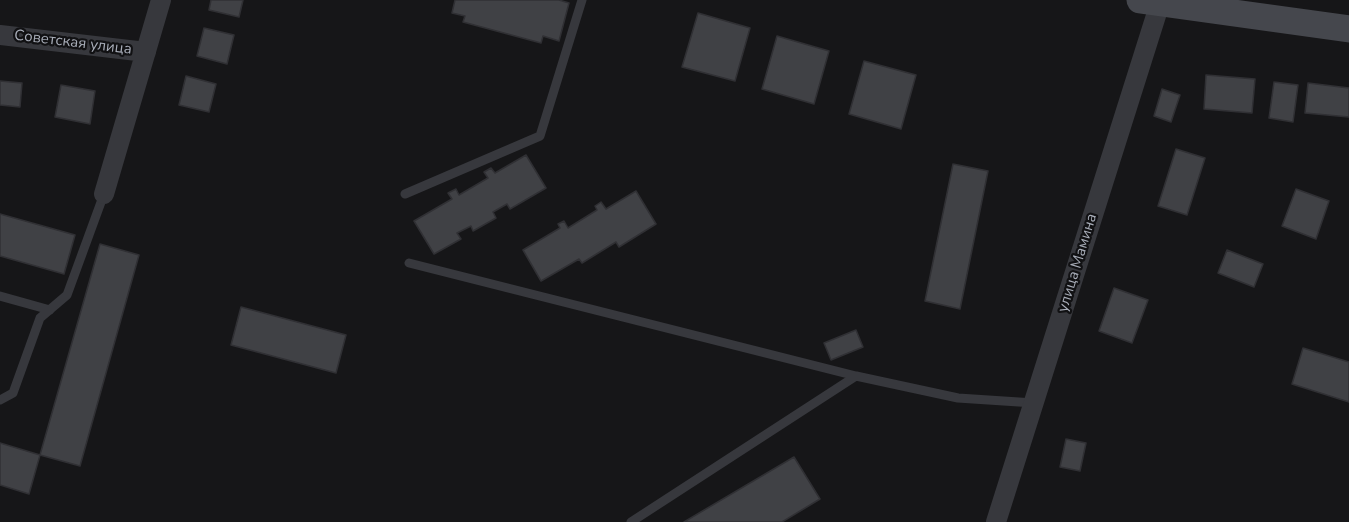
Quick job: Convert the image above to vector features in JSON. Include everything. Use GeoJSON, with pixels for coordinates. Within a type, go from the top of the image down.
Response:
{"type":"FeatureCollection","features":[{"type":"Feature","properties":{"kind":"street"},"geometry":{"type":"LineString","coordinates":[[104,194],[161,0]]}},
{"type":"Feature","properties":{"kind":"street"},"geometry":{"type":"LineString","coordinates":[[1150,2],[1349,29]]}},
{"type":"Feature","properties":{"kind":"street","name":"улица Мамина"},"geometry":{"type":"LineString","coordinates":[[996,522],[1034,403],[1150,2]]}},
{"type":"Feature","properties":{"kind":"street","name":"Советская улица"},"geometry":{"type":"LineString","coordinates":[[0,35],[146,52]]}},
{"type":"Feature","properties":{"kind":"lane"},"geometry":{"type":"LineString","coordinates":[[405,194],[540,136],[582,0]]}},
{"type":"Feature","properties":{"kind":"lane"},"geometry":{"type":"LineString","coordinates":[[0,400],[13,393],[40,318],[67,295],[104,194]]}},
{"type":"Feature","properties":{"kind":"lane"},"geometry":{"type":"LineString","coordinates":[[409,263],[856,376],[958,398],[1034,403]]}},
{"type":"Feature","properties":{"kind":"lane"},"geometry":{"type":"LineString","coordinates":[[0,296],[50,310]]}},
{"type":"Feature","properties":{"kind":"lane"},"geometry":{"type":"LineString","coordinates":[[631,522],[856,376]]}},
{"type":"Feature","properties":{"kind":"building"},"geometry":{"type":"Polygon","coordinates":[[[211,0],[243,0],[239,17],[209,10],[211,0]]]}},
{"type":"Feature","properties":{"kind":"building"},"geometry":{"type":"Polygon","coordinates":[[[455,0],[559,0],[569,3],[559,41],[543,36],[541,43],[463,22],[465,16],[452,13],[455,0]]]}},
{"type":"Feature","properties":{"kind":"building"},"geometry":{"type":"Polygon","coordinates":[[[698,13],[750,28],[735,81],[682,67],[698,13]]]}},
{"type":"Feature","properties":{"kind":"building"},"geometry":{"type":"Polygon","coordinates":[[[204,28],[234,35],[227,64],[197,56],[204,28]]]}},
{"type":"Feature","properties":{"kind":"building"},"geometry":{"type":"Polygon","coordinates":[[[777,36],[829,51],[814,104],[762,89],[777,36]]]}},
{"type":"Feature","properties":{"kind":"building"},"geometry":{"type":"Polygon","coordinates":[[[864,61],[916,75],[901,129],[849,114],[864,61]]]}},
{"type":"Feature","properties":{"kind":"building"},"geometry":{"type":"Polygon","coordinates":[[[1206,75],[1255,79],[1252,113],[1204,109],[1206,75]]]}},
{"type":"Feature","properties":{"kind":"building"},"geometry":{"type":"Polygon","coordinates":[[[186,76],[216,84],[209,112],[179,105],[186,76]]]}},
{"type":"Feature","properties":{"kind":"building"},"geometry":{"type":"Polygon","coordinates":[[[0,81],[22,83],[20,107],[0,105],[0,81]]]}},
{"type":"Feature","properties":{"kind":"building"},"geometry":{"type":"Polygon","coordinates":[[[1274,82],[1298,85],[1293,122],[1269,118],[1274,82]]]}},
{"type":"Feature","properties":{"kind":"building"},"geometry":{"type":"Polygon","coordinates":[[[1308,83],[1349,88],[1349,117],[1305,113],[1308,83]]]}},
{"type":"Feature","properties":{"kind":"building"},"geometry":{"type":"Polygon","coordinates":[[[61,85],[95,91],[90,124],[55,117],[61,85]]]}},
{"type":"Feature","properties":{"kind":"building"},"geometry":{"type":"Polygon","coordinates":[[[1162,89],[1180,95],[1171,122],[1154,116],[1162,89]]]}},
{"type":"Feature","properties":{"kind":"building"},"geometry":{"type":"Polygon","coordinates":[[[1176,149],[1205,158],[1187,215],[1158,206],[1176,149]]]}},
{"type":"Feature","properties":{"kind":"building"},"geometry":{"type":"Polygon","coordinates":[[[526,155],[546,188],[510,209],[507,204],[493,212],[496,218],[473,231],[471,226],[457,233],[461,239],[434,254],[414,221],[452,199],[448,193],[456,189],[459,195],[488,178],[484,172],[491,168],[495,173],[526,155]]]}},
{"type":"Feature","properties":{"kind":"building"},"geometry":{"type":"Polygon","coordinates":[[[953,164],[988,171],[960,309],[925,301],[953,164]]]}},
{"type":"Feature","properties":{"kind":"building"},"geometry":{"type":"Polygon","coordinates":[[[1296,189],[1329,201],[1316,239],[1282,226],[1296,189]]]}},
{"type":"Feature","properties":{"kind":"building"},"geometry":{"type":"Polygon","coordinates":[[[636,191],[656,224],[619,247],[616,242],[582,263],[579,259],[541,281],[523,250],[560,228],[558,224],[564,221],[568,228],[597,210],[595,206],[601,202],[606,209],[636,191]]]}},
{"type":"Feature","properties":{"kind":"building"},"geometry":{"type":"Polygon","coordinates":[[[0,214],[75,235],[64,274],[0,256],[0,214]]]}},
{"type":"Feature","properties":{"kind":"building"},"geometry":{"type":"Polygon","coordinates":[[[100,244],[139,255],[80,466],[40,455],[100,244]]]}},
{"type":"Feature","properties":{"kind":"building"},"geometry":{"type":"Polygon","coordinates":[[[1227,250],[1263,264],[1254,287],[1218,273],[1227,250]]]}},
{"type":"Feature","properties":{"kind":"building"},"geometry":{"type":"Polygon","coordinates":[[[1114,288],[1148,300],[1132,343],[1099,331],[1114,288]]]}},
{"type":"Feature","properties":{"kind":"building"},"geometry":{"type":"Polygon","coordinates":[[[241,307],[346,335],[336,373],[231,345],[241,307]]]}},
{"type":"Feature","properties":{"kind":"building"},"geometry":{"type":"Polygon","coordinates":[[[856,330],[863,347],[831,360],[824,343],[856,330]]]}},
{"type":"Feature","properties":{"kind":"building"},"geometry":{"type":"Polygon","coordinates":[[[1303,348],[1349,362],[1349,402],[1292,384],[1303,348]]]}},
{"type":"Feature","properties":{"kind":"building"},"geometry":{"type":"Polygon","coordinates":[[[1066,439],[1086,443],[1080,471],[1060,467],[1066,439]]]}},
{"type":"Feature","properties":{"kind":"building"},"geometry":{"type":"Polygon","coordinates":[[[0,443],[40,455],[29,494],[0,485],[0,443]]]}},
{"type":"Feature","properties":{"kind":"building"},"geometry":{"type":"Polygon","coordinates":[[[794,457],[820,499],[782,522],[684,522],[794,457]]]}}]}
